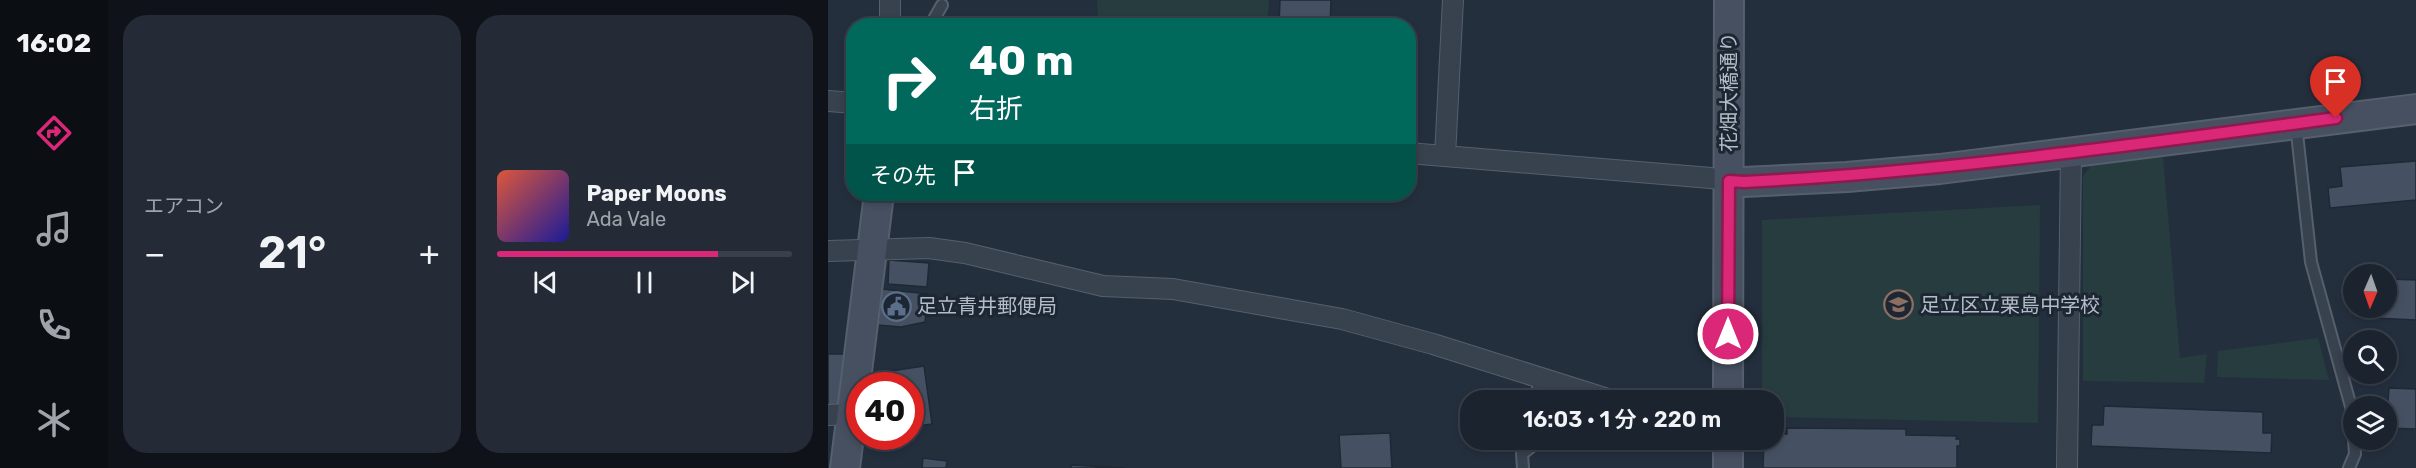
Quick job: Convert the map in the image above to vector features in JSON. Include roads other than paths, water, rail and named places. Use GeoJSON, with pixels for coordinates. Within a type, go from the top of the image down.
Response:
{"type":"FeatureCollection","features":[{"type":"Feature","properties":{"kind":"street"},"geometry":{"type":"LineString","coordinates":[[890,0],[890,18]]}},
{"type":"Feature","properties":{"kind":"street"},"geometry":{"type":"LineString","coordinates":[[1445,156],[1453,0]]}},
{"type":"Feature","properties":{"kind":"street","name":"花畑大橋通り"},"geometry":{"type":"LineString","coordinates":[[1728,390],[1729,0]]}},
{"type":"Feature","properties":{"kind":"street"},"geometry":{"type":"LineString","coordinates":[[828,101],[846,103]]}},
{"type":"Feature","properties":{"kind":"street"},"geometry":{"type":"LineString","coordinates":[[1416,154],[1711,177],[1744,182],[1847,177],[1940,169],[2416,110]]}},
{"type":"Feature","properties":{"kind":"street"},"geometry":{"type":"LineString","coordinates":[[2067,468],[2071,152]]}},
{"type":"Feature","properties":{"kind":"street"},"geometry":{"type":"LineString","coordinates":[[845,468],[840,415],[873,248],[878,201]]}},
{"type":"Feature","properties":{"kind":"street"},"geometry":{"type":"LineString","coordinates":[[828,251],[929,248],[965,253],[1102,286],[1173,289],[1342,319],[1433,344],[1578,390]]}},
{"type":"Feature","properties":{"kind":"street"},"geometry":{"type":"LineString","coordinates":[[1728,450],[1728,468]]}},
{"type":"Feature","properties":{"kind":"lane"},"geometry":{"type":"LineString","coordinates":[[935,18],[942,5]]}},
{"type":"Feature","properties":{"kind":"lane"},"geometry":{"type":"LineString","coordinates":[[2296,124],[2311,262],[2348,396]]}},
{"type":"Feature","properties":{"kind":"lane"},"geometry":{"type":"LineString","coordinates":[[1538,390],[1539,378]]}},
{"type":"Feature","properties":{"kind":"lane"},"geometry":{"type":"LineString","coordinates":[[1523,468],[1522,453],[1526,450]]}},
{"type":"Feature","properties":{"kind":"lane"},"geometry":{"type":"LineString","coordinates":[[2349,468],[2355,450]]}},
{"type":"Feature","properties":{"kind":"place","name":"足立区立栗島中学校"},"geometry":{"type":"Point","coordinates":[1899,305]}},
{"type":"Feature","properties":{"kind":"place","name":"足立青井郵便局"},"geometry":{"type":"Point","coordinates":[896,306]}}]}
